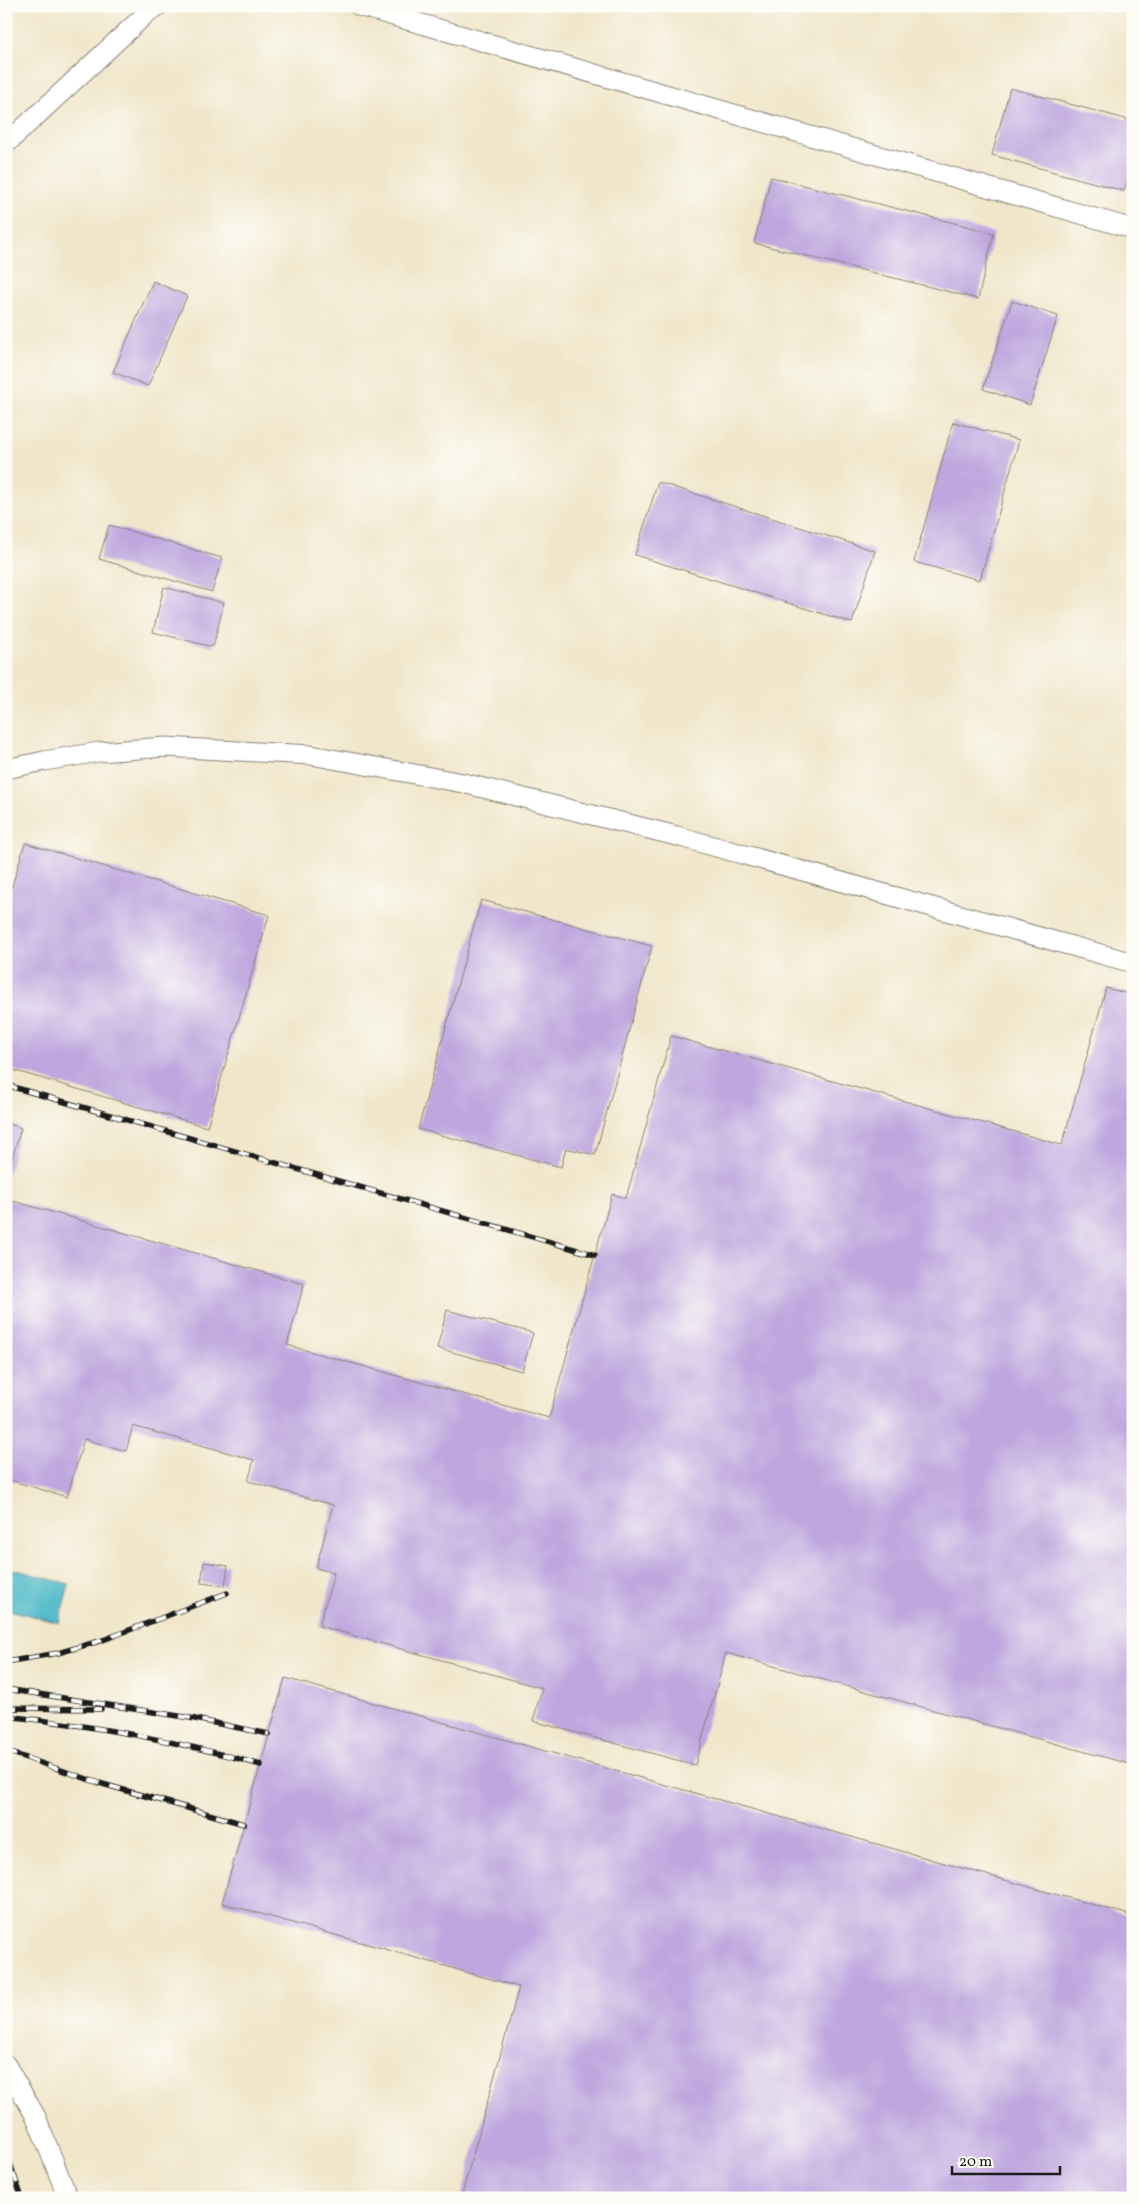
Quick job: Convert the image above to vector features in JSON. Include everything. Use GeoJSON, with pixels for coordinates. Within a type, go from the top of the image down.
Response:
{"type":"FeatureCollection","features":[{"type":"Feature","properties":{"kind":"lane"},"geometry":{"type":"LineString","coordinates":[[6,144],[148,12],[158,6]]}},
{"type":"Feature","properties":{"kind":"lane"},"geometry":{"type":"LineString","coordinates":[[359,6],[1133,229]]}},
{"type":"Feature","properties":{"kind":"lane"},"geometry":{"type":"LineString","coordinates":[[6,769],[99,752],[165,747],[242,750],[320,757],[463,783],[677,836],[1133,963]]}},
{"type":"Feature","properties":{"kind":"lane"},"geometry":{"type":"LineString","coordinates":[[6,2065],[36,2118],[68,2198]]}},
{"type":"Feature","properties":{"kind":"water"},"geometry":{"type":"Polygon","coordinates":[[[9,1568],[69,1584],[59,1623],[6,1609],[6,1577],[9,1568]]]}},
{"type":"Feature","properties":{"kind":"building"},"geometry":{"type":"Polygon","coordinates":[[[1010,88],[1133,121],[1133,160],[1124,191],[992,155],[1010,88]]]}},
{"type":"Feature","properties":{"kind":"building"},"geometry":{"type":"Polygon","coordinates":[[[771,177],[994,233],[978,299],[754,243],[771,177]]]}},
{"type":"Feature","properties":{"kind":"building"},"geometry":{"type":"Polygon","coordinates":[[[153,281],[187,296],[148,386],[113,372],[153,281]]]}},
{"type":"Feature","properties":{"kind":"building"},"geometry":{"type":"Polygon","coordinates":[[[1012,301],[1058,316],[1030,405],[983,389],[1012,301]]]}},
{"type":"Feature","properties":{"kind":"building"},"geometry":{"type":"Polygon","coordinates":[[[953,422],[1019,440],[980,580],[914,562],[953,422]]]}},
{"type":"Feature","properties":{"kind":"building"},"geometry":{"type":"Polygon","coordinates":[[[658,482],[875,551],[852,623],[635,555],[658,482]]]}},
{"type":"Feature","properties":{"kind":"building"},"geometry":{"type":"Polygon","coordinates":[[[109,525],[222,558],[212,592],[99,559],[109,525]]]}},
{"type":"Feature","properties":{"kind":"building"},"geometry":{"type":"Polygon","coordinates":[[[164,587],[224,603],[213,647],[153,632],[164,587]]]}},
{"type":"Feature","properties":{"kind":"building"},"geometry":{"type":"Polygon","coordinates":[[[25,843],[269,915],[207,1127],[6,1068],[6,906],[25,843]]]}},
{"type":"Feature","properties":{"kind":"building"},"geometry":{"type":"Polygon","coordinates":[[[481,900],[652,946],[595,1155],[566,1148],[561,1167],[418,1129],[481,900]]]}},
{"type":"Feature","properties":{"kind":"building"},"geometry":{"type":"Polygon","coordinates":[[[1106,988],[1133,995],[1133,1765],[726,1653],[695,1765],[533,1721],[542,1688],[319,1626],[334,1573],[316,1568],[333,1505],[248,1481],[254,1460],[133,1426],[126,1451],[84,1439],[67,1497],[6,1479],[6,1199],[304,1284],[287,1345],[549,1418],[612,1194],[626,1198],[671,1036],[1062,1145],[1106,988]]]}},
{"type":"Feature","properties":{"kind":"building"},"geometry":{"type":"Polygon","coordinates":[[[6,1123],[21,1128],[7,1177],[6,1177],[6,1123]]]}},
{"type":"Feature","properties":{"kind":"building"},"geometry":{"type":"Polygon","coordinates":[[[447,1310],[533,1333],[522,1371],[437,1348],[447,1310]]]}},
{"type":"Feature","properties":{"kind":"building"},"geometry":{"type":"Polygon","coordinates":[[[204,1562],[228,1566],[225,1586],[201,1583],[204,1562]]]}},
{"type":"Feature","properties":{"kind":"building"},"geometry":{"type":"Polygon","coordinates":[[[285,1678],[1133,1916],[1133,2198],[461,2198],[519,1987],[222,1903],[285,1678]]]}},
{"type":"Feature","properties":{"kind":"railway"},"geometry":{"type":"LineString","coordinates":[[6,1085],[595,1255]]}},
{"type":"Feature","properties":{"kind":"railway"},"geometry":{"type":"LineString","coordinates":[[6,1662],[58,1653],[103,1640],[227,1593]]}},
{"type":"Feature","properties":{"kind":"railway"},"geometry":{"type":"LineString","coordinates":[[6,1689],[185,1717],[269,1734]]}},
{"type":"Feature","properties":{"kind":"railway"},"geometry":{"type":"LineString","coordinates":[[6,1708],[101,1709]]}},
{"type":"Feature","properties":{"kind":"railway"},"geometry":{"type":"LineString","coordinates":[[6,1716],[72,1724],[135,1735],[197,1748],[261,1765]]}},
{"type":"Feature","properties":{"kind":"railway"},"geometry":{"type":"LineString","coordinates":[[6,1751],[99,1783],[244,1824]]}},
{"type":"Feature","properties":{"kind":"railway"},"geometry":{"type":"LineString","coordinates":[[6,2152],[22,2198]]}}]}
